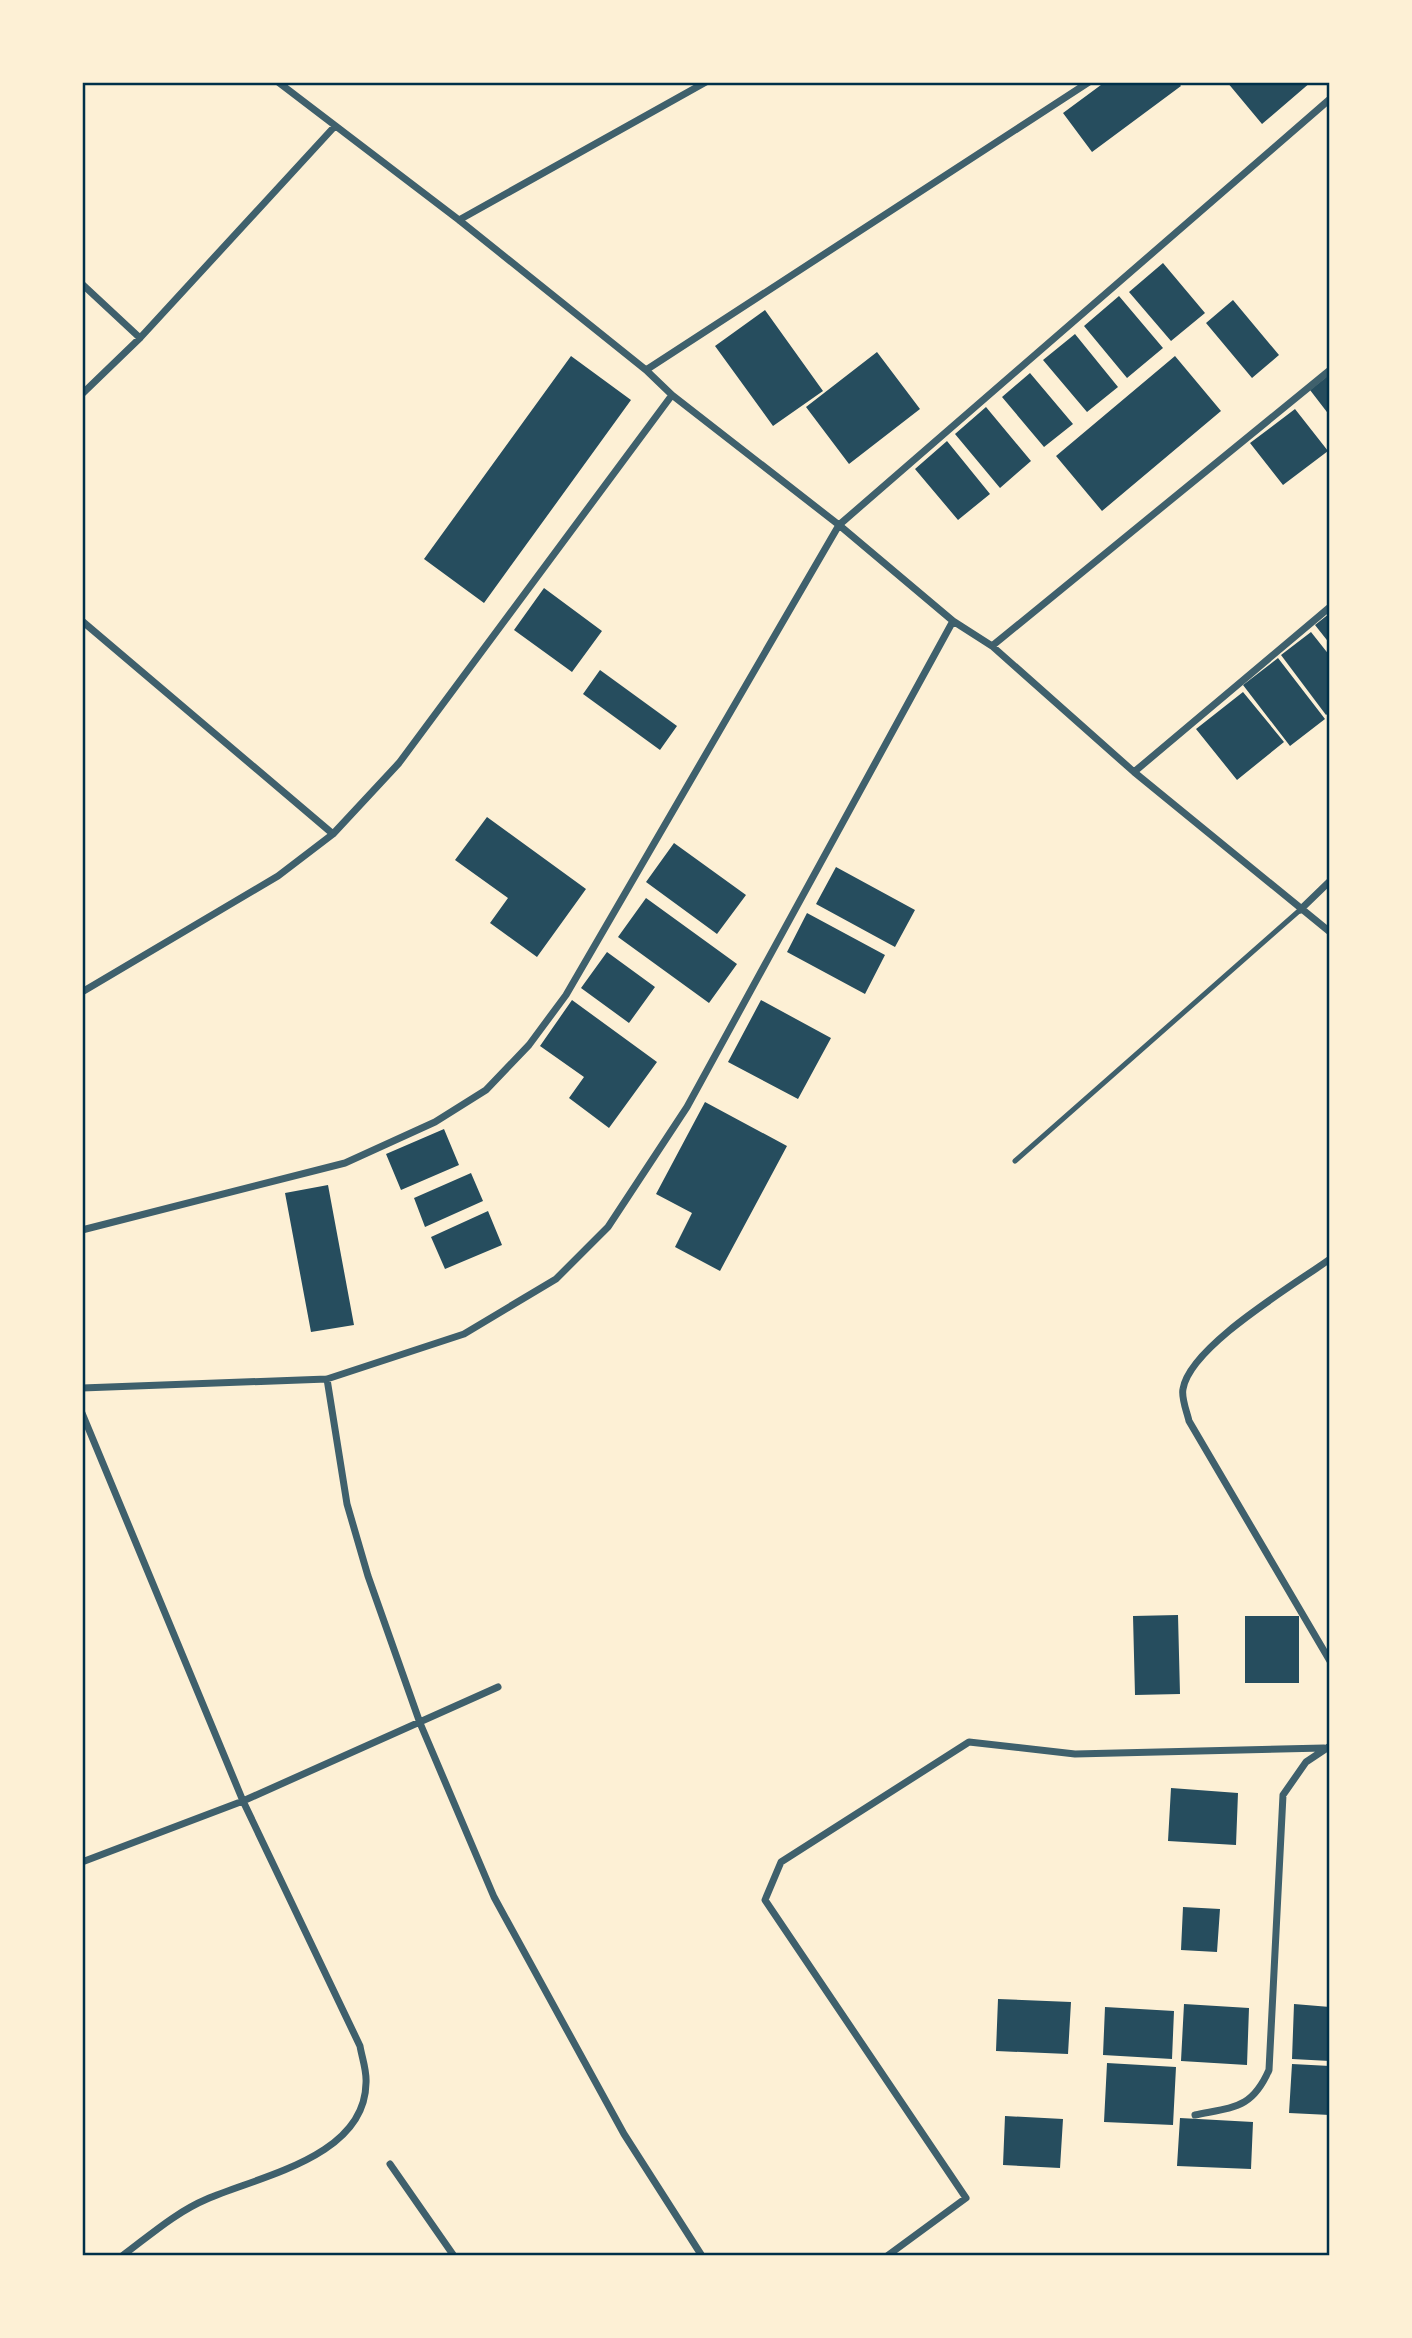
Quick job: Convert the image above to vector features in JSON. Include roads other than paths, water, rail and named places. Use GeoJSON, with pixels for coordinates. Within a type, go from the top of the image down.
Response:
{"type":"FeatureCollection","features":[{"type":"Feature","properties":{"kind":"street"},"geometry":{"type":"LineString","coordinates":[[278,82],[459,220],[646,370],[672,395],[839,525],[953,621],[992,646],[1133,772],[1330,932]]}},
{"type":"Feature","properties":{"kind":"street"},"geometry":{"type":"LineString","coordinates":[[459,220],[706,82]]}},
{"type":"Feature","properties":{"kind":"street"},"geometry":{"type":"LineString","coordinates":[[646,370],[1089,82]]}},
{"type":"Feature","properties":{"kind":"street"},"geometry":{"type":"LineString","coordinates":[[82,1230],[345,1163],[435,1122],[486,1090],[529,1045],[566,995],[839,525],[1330,99]]}},
{"type":"Feature","properties":{"kind":"street"},"geometry":{"type":"LineString","coordinates":[[82,394],[140,338],[335,126]]}},
{"type":"Feature","properties":{"kind":"street"},"geometry":{"type":"LineString","coordinates":[[82,284],[140,338]]}},
{"type":"Feature","properties":{"kind":"street"},"geometry":{"type":"LineString","coordinates":[[992,646],[1330,370]]}},
{"type":"Feature","properties":{"kind":"street"},"geometry":{"type":"LineString","coordinates":[[82,992],[278,876],[333,834],[399,763],[672,395]]}},
{"type":"Feature","properties":{"kind":"street"},"geometry":{"type":"LineString","coordinates":[[1133,772],[1330,607]]}},
{"type":"Feature","properties":{"kind":"street"},"geometry":{"type":"LineString","coordinates":[[82,621],[333,834]]}},
{"type":"Feature","properties":{"kind":"street"},"geometry":{"type":"LineString","coordinates":[[82,1388],[327,1379],[464,1334],[556,1279],[608,1227],[687,1107],[953,621]]}},
{"type":"Feature","properties":{"kind":"street"},"geometry":{"type":"LineString","coordinates":[[1300,909],[1330,881]]}},
{"type":"Feature","properties":{"kind":"street"},"geometry":{"type":"LineString","coordinates":[[1330,1259],[1220,1337],[1196,1363],[1182,1390],[1189,1421],[1330,1661]]}},
{"type":"Feature","properties":{"kind":"street"},"geometry":{"type":"LineString","coordinates":[[327,1379],[347,1504],[368,1576],[419,1723],[494,1898],[624,2134],[702,2256]]}},
{"type":"Feature","properties":{"kind":"street"},"geometry":{"type":"LineString","coordinates":[[82,1413],[243,1801],[360,2046],[367,2084],[359,2113],[341,2139],[307,2160],[204,2200],[122,2256]]}},
{"type":"Feature","properties":{"kind":"street"},"geometry":{"type":"LineString","coordinates":[[82,1862],[243,1801],[498,1687]]}},
{"type":"Feature","properties":{"kind":"street"},"geometry":{"type":"LineString","coordinates":[[887,2256],[966,2198],[765,1900],[781,1862],[969,1742],[1074,1754],[1327,1747]]}},
{"type":"Feature","properties":{"kind":"street"},"geometry":{"type":"LineString","coordinates":[[1195,2115],[1238,2106],[1260,2092],[1269,2070],[1283,1795],[1306,1762],[1327,1747]]}},
{"type":"Feature","properties":{"kind":"street"},"geometry":{"type":"LineString","coordinates":[[390,2164],[454,2256]]}},
{"type":"Feature","properties":{"kind":"lane"},"geometry":{"type":"LineString","coordinates":[[1015,1161],[1300,909]]}}]}
